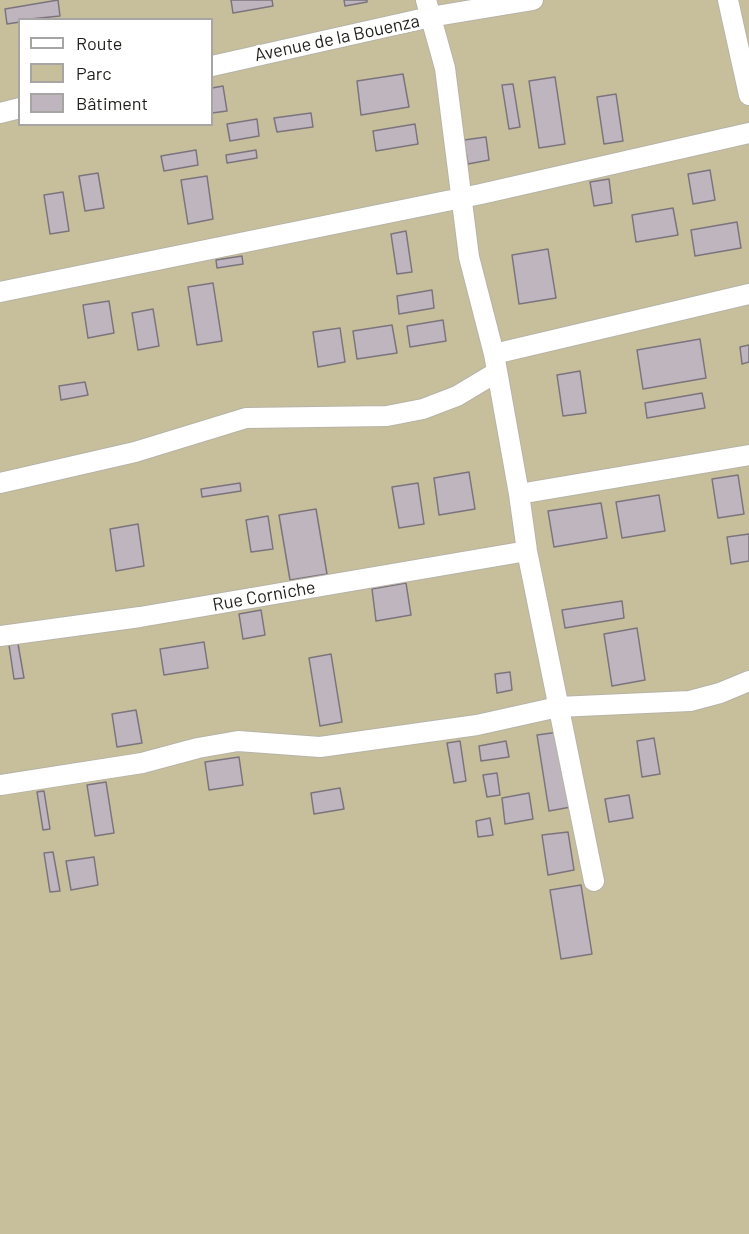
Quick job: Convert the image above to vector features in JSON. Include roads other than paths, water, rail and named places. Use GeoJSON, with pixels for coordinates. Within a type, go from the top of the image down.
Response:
{"type":"FeatureCollection","features":[{"type":"Feature","properties":{"kind":"street","name":"Avenue de la Bouenza"},"geometry":{"type":"LineString","coordinates":[[213,66],[428,9],[533,0]]}},
{"type":"Feature","properties":{"kind":"street"},"geometry":{"type":"LineString","coordinates":[[728,0],[749,95]]}},
{"type":"Feature","properties":{"kind":"street"},"geometry":{"type":"LineString","coordinates":[[428,9],[445,68],[460,197],[476,290],[496,363],[527,551],[594,881]]}},
{"type":"Feature","properties":{"kind":"street"},"geometry":{"type":"LineString","coordinates":[[0,112],[18,108]]}},
{"type":"Feature","properties":{"kind":"street"},"geometry":{"type":"LineString","coordinates":[[0,292],[460,197],[749,133]]}},
{"type":"Feature","properties":{"kind":"street"},"geometry":{"type":"LineString","coordinates":[[0,483],[135,452],[246,418],[387,416],[423,409],[457,396],[496,363],[749,294]]}},
{"type":"Feature","properties":{"kind":"street"},"geometry":{"type":"LineString","coordinates":[[519,494],[749,455]]}},
{"type":"Feature","properties":{"kind":"street","name":"Rue Corniche"},"geometry":{"type":"LineString","coordinates":[[0,636],[140,617],[527,551]]}},
{"type":"Feature","properties":{"kind":"street"},"geometry":{"type":"LineString","coordinates":[[0,786],[142,763],[198,748],[238,741],[320,747],[477,725],[558,707],[690,701],[720,693],[749,681]]}}]}
